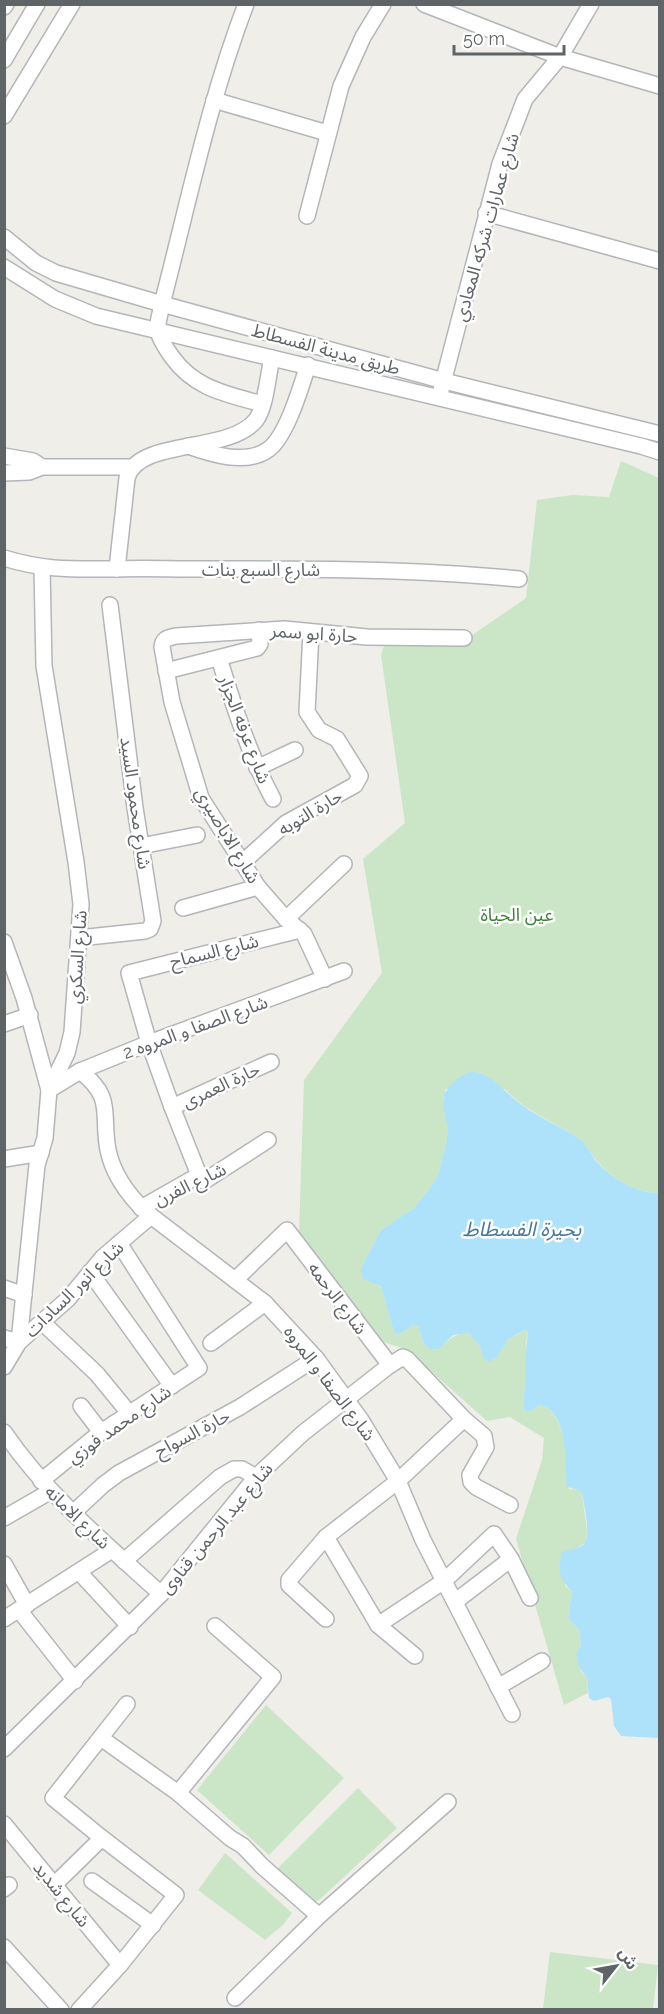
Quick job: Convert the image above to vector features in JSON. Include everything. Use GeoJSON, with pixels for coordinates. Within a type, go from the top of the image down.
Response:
{"type":"FeatureCollection","features":[{"type":"Feature","properties":{"kind":"street"},"geometry":{"type":"LineString","coordinates":[[4,60],[37,4]]}},
{"type":"Feature","properties":{"kind":"street"},"geometry":{"type":"LineString","coordinates":[[4,116],[72,4]]}},
{"type":"Feature","properties":{"kind":"street"},"geometry":{"type":"LineString","coordinates":[[246,4],[228,51],[214,100],[162,304],[158,331],[180,368],[197,382],[216,392],[262,404]]}},
{"type":"Feature","properties":{"kind":"street"},"geometry":{"type":"LineString","coordinates":[[307,216],[341,86],[363,37],[383,4]]}},
{"type":"Feature","properties":{"kind":"street"},"geometry":{"type":"LineString","coordinates":[[424,4],[560,57],[660,86]]}},
{"type":"Feature","properties":{"kind":"street","name":"شارع عمارات شركه المعادي"},"geometry":{"type":"LineString","coordinates":[[439,398],[500,164],[525,99],[560,57],[591,4]]}},
{"type":"Feature","properties":{"kind":"street"},"geometry":{"type":"LineString","coordinates":[[214,100],[327,133]]}},
{"type":"Feature","properties":{"kind":"street"},"geometry":{"type":"LineString","coordinates":[[486,213],[660,261]]}},
{"type":"Feature","properties":{"kind":"street","name":"طريق مدينة الفسطاط"},"geometry":{"type":"LineString","coordinates":[[4,237],[36,263],[56,273],[444,381],[660,434]]}},
{"type":"Feature","properties":{"kind":"street","name":"طريق مدينة الفسطاط"},"geometry":{"type":"LineString","coordinates":[[4,267],[55,299],[96,316],[308,365],[660,452]]}},
{"type":"Feature","properties":{"kind":"street"},"geometry":{"type":"LineString","coordinates":[[4,473],[29,472],[42,467],[131,467],[144,458],[225,439],[246,429],[256,420],[262,404],[272,358]]}},
{"type":"Feature","properties":{"kind":"street"},"geometry":{"type":"LineString","coordinates":[[188,446],[214,455],[243,457],[268,450],[274,444],[295,404],[308,365]]}},
{"type":"Feature","properties":{"kind":"street"},"geometry":{"type":"LineString","coordinates":[[4,456],[33,461],[42,467]]}},
{"type":"Feature","properties":{"kind":"street"},"geometry":{"type":"LineString","coordinates":[[117,568],[127,478],[131,467]]}},
{"type":"Feature","properties":{"kind":"street","name":"شارع السبع بنات"},"geometry":{"type":"LineString","coordinates":[[4,558],[42,568],[73,570],[117,568],[336,569],[445,573],[519,579]]}},
{"type":"Feature","properties":{"kind":"street","name":"شارع السكري"},"geometry":{"type":"LineString","coordinates":[[12,1340],[24,1294],[37,1166],[46,1130],[49,1090],[67,1053],[72,1032],[81,904],[44,666],[42,568]]}},
{"type":"Feature","properties":{"kind":"street","name":"شارع محمود السيد"},"geometry":{"type":"LineString","coordinates":[[79,938],[145,931],[152,926],[110,605]]}},
{"type":"Feature","properties":{"kind":"street","name":"حارة ابو سمر"},"geometry":{"type":"LineString","coordinates":[[165,639],[176,636],[284,629],[367,637],[464,638]]}},
{"type":"Feature","properties":{"kind":"street"},"geometry":{"type":"LineString","coordinates":[[166,670],[260,646],[259,630]]}},
{"type":"Feature","properties":{"kind":"street","name":"حارة التوبه"},"geometry":{"type":"LineString","coordinates":[[242,863],[286,824],[360,780],[360,776],[337,740],[319,730],[308,712],[306,705],[311,632]]}},
{"type":"Feature","properties":{"kind":"street","name":"شارع الاباصيري"},"geometry":{"type":"LineString","coordinates":[[165,639],[162,647],[172,702],[201,798],[258,887],[286,919],[300,930],[325,979]]}},
{"type":"Feature","properties":{"kind":"street","name":"شارع عرفه الجزار"},"geometry":{"type":"LineString","coordinates":[[219,658],[243,733],[273,799]]}},
{"type":"Feature","properties":{"kind":"street"},"geometry":{"type":"LineString","coordinates":[[257,768],[296,750]]}},
{"type":"Feature","properties":{"kind":"street"},"geometry":{"type":"LineString","coordinates":[[141,846],[197,835]]}},
{"type":"Feature","properties":{"kind":"street"},"geometry":{"type":"LineString","coordinates":[[286,919],[344,864]]}},
{"type":"Feature","properties":{"kind":"street"},"geometry":{"type":"LineString","coordinates":[[183,908],[258,887]]}},
{"type":"Feature","properties":{"kind":"street","name":"شارع السماح"},"geometry":{"type":"LineString","coordinates":[[149,1043],[129,974],[300,930]]}},
{"type":"Feature","properties":{"kind":"street"},"geometry":{"type":"LineString","coordinates":[[4,942],[30,1015],[49,1090]]}},
{"type":"Feature","properties":{"kind":"street","name":"شارع الصفا و المروه 2"},"geometry":{"type":"LineString","coordinates":[[49,1090],[80,1071],[149,1043],[344,972]]}},
{"type":"Feature","properties":{"kind":"street"},"geometry":{"type":"LineString","coordinates":[[4,1024],[30,1015]]}},
{"type":"Feature","properties":{"kind":"street"},"geometry":{"type":"LineString","coordinates":[[149,1043],[199,1175]]}},
{"type":"Feature","properties":{"kind":"street","name":"حارة العمرى"},"geometry":{"type":"LineString","coordinates":[[172,1107],[271,1062]]}},
{"type":"Feature","properties":{"kind":"street","name":"شارع الصفا و المروه"},"geometry":{"type":"LineString","coordinates":[[80,1071],[90,1078],[103,1098],[106,1109],[108,1150],[113,1166],[130,1195],[146,1212],[265,1303],[316,1358],[371,1435],[398,1481],[444,1581],[512,1714]]}},
{"type":"Feature","properties":{"kind":"street","name":"شارع الفرن"},"geometry":{"type":"LineString","coordinates":[[146,1212],[199,1175],[204,1181],[206,1180],[268,1140]]}},
{"type":"Feature","properties":{"kind":"street"},"geometry":{"type":"LineString","coordinates":[[4,1159],[41,1154]]}},
{"type":"Feature","properties":{"kind":"street","name":"شارع انور السادات"},"geometry":{"type":"LineString","coordinates":[[4,1367],[12,1340],[42,1322],[68,1299],[103,1257],[119,1243],[146,1212]]}},
{"type":"Feature","properties":{"kind":"street","name":"شارع الرحمه"},"geometry":{"type":"LineString","coordinates":[[235,1280],[287,1230],[390,1365]]}},
{"type":"Feature","properties":{"kind":"street","name":"شارع محمد فوزي"},"geometry":{"type":"LineString","coordinates":[[4,1518],[46,1486],[101,1432],[199,1368],[119,1243]]}},
{"type":"Feature","properties":{"kind":"street"},"geometry":{"type":"LineString","coordinates":[[90,1272],[172,1386]]}},
{"type":"Feature","properties":{"kind":"street"},"geometry":{"type":"LineString","coordinates":[[4,1288],[24,1294]]}},
{"type":"Feature","properties":{"kind":"street"},"geometry":{"type":"LineString","coordinates":[[212,1343],[265,1303]]}},
{"type":"Feature","properties":{"kind":"street"},"geometry":{"type":"LineString","coordinates":[[42,1322],[85,1362],[129,1413]]}},
{"type":"Feature","properties":{"kind":"street"},"geometry":{"type":"LineString","coordinates":[[390,1365],[405,1357],[464,1419],[484,1436],[486,1443],[470,1475],[471,1482],[510,1505]]}},
{"type":"Feature","properties":{"kind":"street","name":"حارة السواح"},"geometry":{"type":"LineString","coordinates":[[73,1513],[119,1473],[240,1407],[316,1358]]}},
{"type":"Feature","properties":{"kind":"street","name":"شارع عبد الرحمن قناوى"},"geometry":{"type":"LineString","coordinates":[[4,1749],[75,1682],[161,1594],[256,1477],[296,1439],[390,1365]]}},
{"type":"Feature","properties":{"kind":"street"},"geometry":{"type":"LineString","coordinates":[[81,1406],[101,1432]]}},
{"type":"Feature","properties":{"kind":"street"},"geometry":{"type":"LineString","coordinates":[[326,1619],[287,1583],[326,1537],[398,1481],[464,1419]]}},
{"type":"Feature","properties":{"kind":"street","name":"شارع الامانه"},"geometry":{"type":"LineString","coordinates":[[4,1432],[46,1486],[161,1594]]}},
{"type":"Feature","properties":{"kind":"street"},"geometry":{"type":"LineString","coordinates":[[124,1561],[176,1513],[226,1472],[242,1469],[256,1477]]}},
{"type":"Feature","properties":{"kind":"street"},"geometry":{"type":"LineString","coordinates":[[378,1625],[444,1581],[494,1534],[511,1559],[530,1598]]}},
{"type":"Feature","properties":{"kind":"street"},"geometry":{"type":"LineString","coordinates":[[326,1537],[378,1625],[415,1656]]}},
{"type":"Feature","properties":{"kind":"street"},"geometry":{"type":"LineString","coordinates":[[4,1619],[112,1550]]}},
{"type":"Feature","properties":{"kind":"street"},"geometry":{"type":"LineString","coordinates":[[456,1601],[511,1559]]}},
{"type":"Feature","properties":{"kind":"street"},"geometry":{"type":"LineString","coordinates":[[4,1564],[23,1608],[75,1682]]}},
{"type":"Feature","properties":{"kind":"street"},"geometry":{"type":"LineString","coordinates":[[79,1572],[130,1627]]}},
{"type":"Feature","properties":{"kind":"street"},"geometry":{"type":"LineString","coordinates":[[178,1793],[273,1677],[215,1626]]}},
{"type":"Feature","properties":{"kind":"street"},"geometry":{"type":"LineString","coordinates":[[498,1687],[542,1661]]}},
{"type":"Feature","properties":{"kind":"street"},"geometry":{"type":"LineString","coordinates":[[79,2010],[120,1965],[176,1895],[53,1798],[128,1704]]}},
{"type":"Feature","properties":{"kind":"street"},"geometry":{"type":"LineString","coordinates":[[101,1738],[178,1793],[230,1838],[243,1846],[262,1866],[319,1916]]}},
{"type":"Feature","properties":{"kind":"street"},"geometry":{"type":"LineString","coordinates":[[235,1998],[319,1916],[448,1802]]}},
{"type":"Feature","properties":{"kind":"street","name":"شارع شديد"},"geometry":{"type":"LineString","coordinates":[[4,1824],[120,1965]]}},
{"type":"Feature","properties":{"kind":"street"},"geometry":{"type":"LineString","coordinates":[[55,1884],[102,1838]]}},
{"type":"Feature","properties":{"kind":"street"},"geometry":{"type":"LineString","coordinates":[[92,1881],[153,1925]]}},
{"type":"Feature","properties":{"kind":"street"},"geometry":{"type":"LineString","coordinates":[[4,1947],[61,2010]]}},
{"type":"Feature","properties":{"kind":"green space","name":"عين الحياة"},"geometry":{"type":"Polygon","coordinates":[[[621,461],[659,478],[659,1193],[632,1187],[616,1178],[602,1167],[581,1140],[531,1110],[505,1089],[446,1089],[443,1099],[448,1130],[438,1175],[414,1208],[381,1230],[361,1268],[370,1280],[381,1286],[394,1333],[398,1335],[418,1325],[424,1344],[434,1350],[454,1337],[469,1333],[487,1361],[491,1361],[496,1358],[503,1345],[524,1330],[528,1331],[523,1408],[528,1412],[540,1405],[549,1409],[556,1417],[564,1440],[569,1489],[579,1490],[582,1494],[587,1531],[586,1542],[572,1551],[566,1551],[565,1585],[572,1592],[568,1618],[579,1630],[581,1644],[576,1655],[581,1671],[587,1678],[588,1693],[564,1705],[516,1539],[542,1460],[544,1438],[510,1417],[487,1421],[406,1349],[376,1340],[299,1233],[304,1080],[382,973],[363,859],[405,823],[381,655],[383,648],[388,643],[458,645],[526,598],[537,500],[572,495],[609,497],[621,461]]]}},
{"type":"Feature","properties":{"kind":"green space"},"geometry":{"type":"Polygon","coordinates":[[[266,1705],[344,1778],[269,1855],[197,1790],[266,1705]]]}},
{"type":"Feature","properties":{"kind":"green space"},"geometry":{"type":"Polygon","coordinates":[[[358,1788],[397,1828],[319,1900],[314,1902],[307,1899],[277,1869],[358,1788]]]}},
{"type":"Feature","properties":{"kind":"green space"},"geometry":{"type":"Polygon","coordinates":[[[225,1853],[292,1913],[283,1925],[265,1940],[198,1890],[225,1853]]]}},
{"type":"Feature","properties":{"kind":"green space"},"geometry":{"type":"Polygon","coordinates":[[[550,1952],[658,1965],[653,2009],[543,2009],[550,1952]]]}},
{"type":"Feature","properties":{"kind":"water","name":"بحيرة الفسطاط"},"geometry":{"type":"Polygon","coordinates":[[[473,1072],[487,1076],[529,1110],[581,1140],[595,1160],[608,1173],[632,1187],[659,1193],[659,1738],[621,1736],[614,1726],[611,1699],[608,1697],[594,1701],[589,1698],[587,1678],[579,1667],[576,1655],[581,1644],[579,1630],[568,1618],[572,1592],[560,1575],[560,1566],[561,1553],[580,1547],[586,1541],[586,1513],[582,1494],[579,1490],[567,1487],[564,1440],[556,1417],[549,1409],[540,1405],[528,1412],[523,1408],[528,1331],[524,1330],[508,1340],[496,1358],[489,1362],[484,1359],[480,1347],[469,1333],[453,1335],[440,1348],[431,1350],[424,1344],[418,1325],[398,1335],[394,1333],[381,1286],[363,1279],[361,1268],[381,1230],[414,1208],[438,1175],[448,1130],[443,1105],[444,1094],[453,1082],[473,1072]]]}}]}
